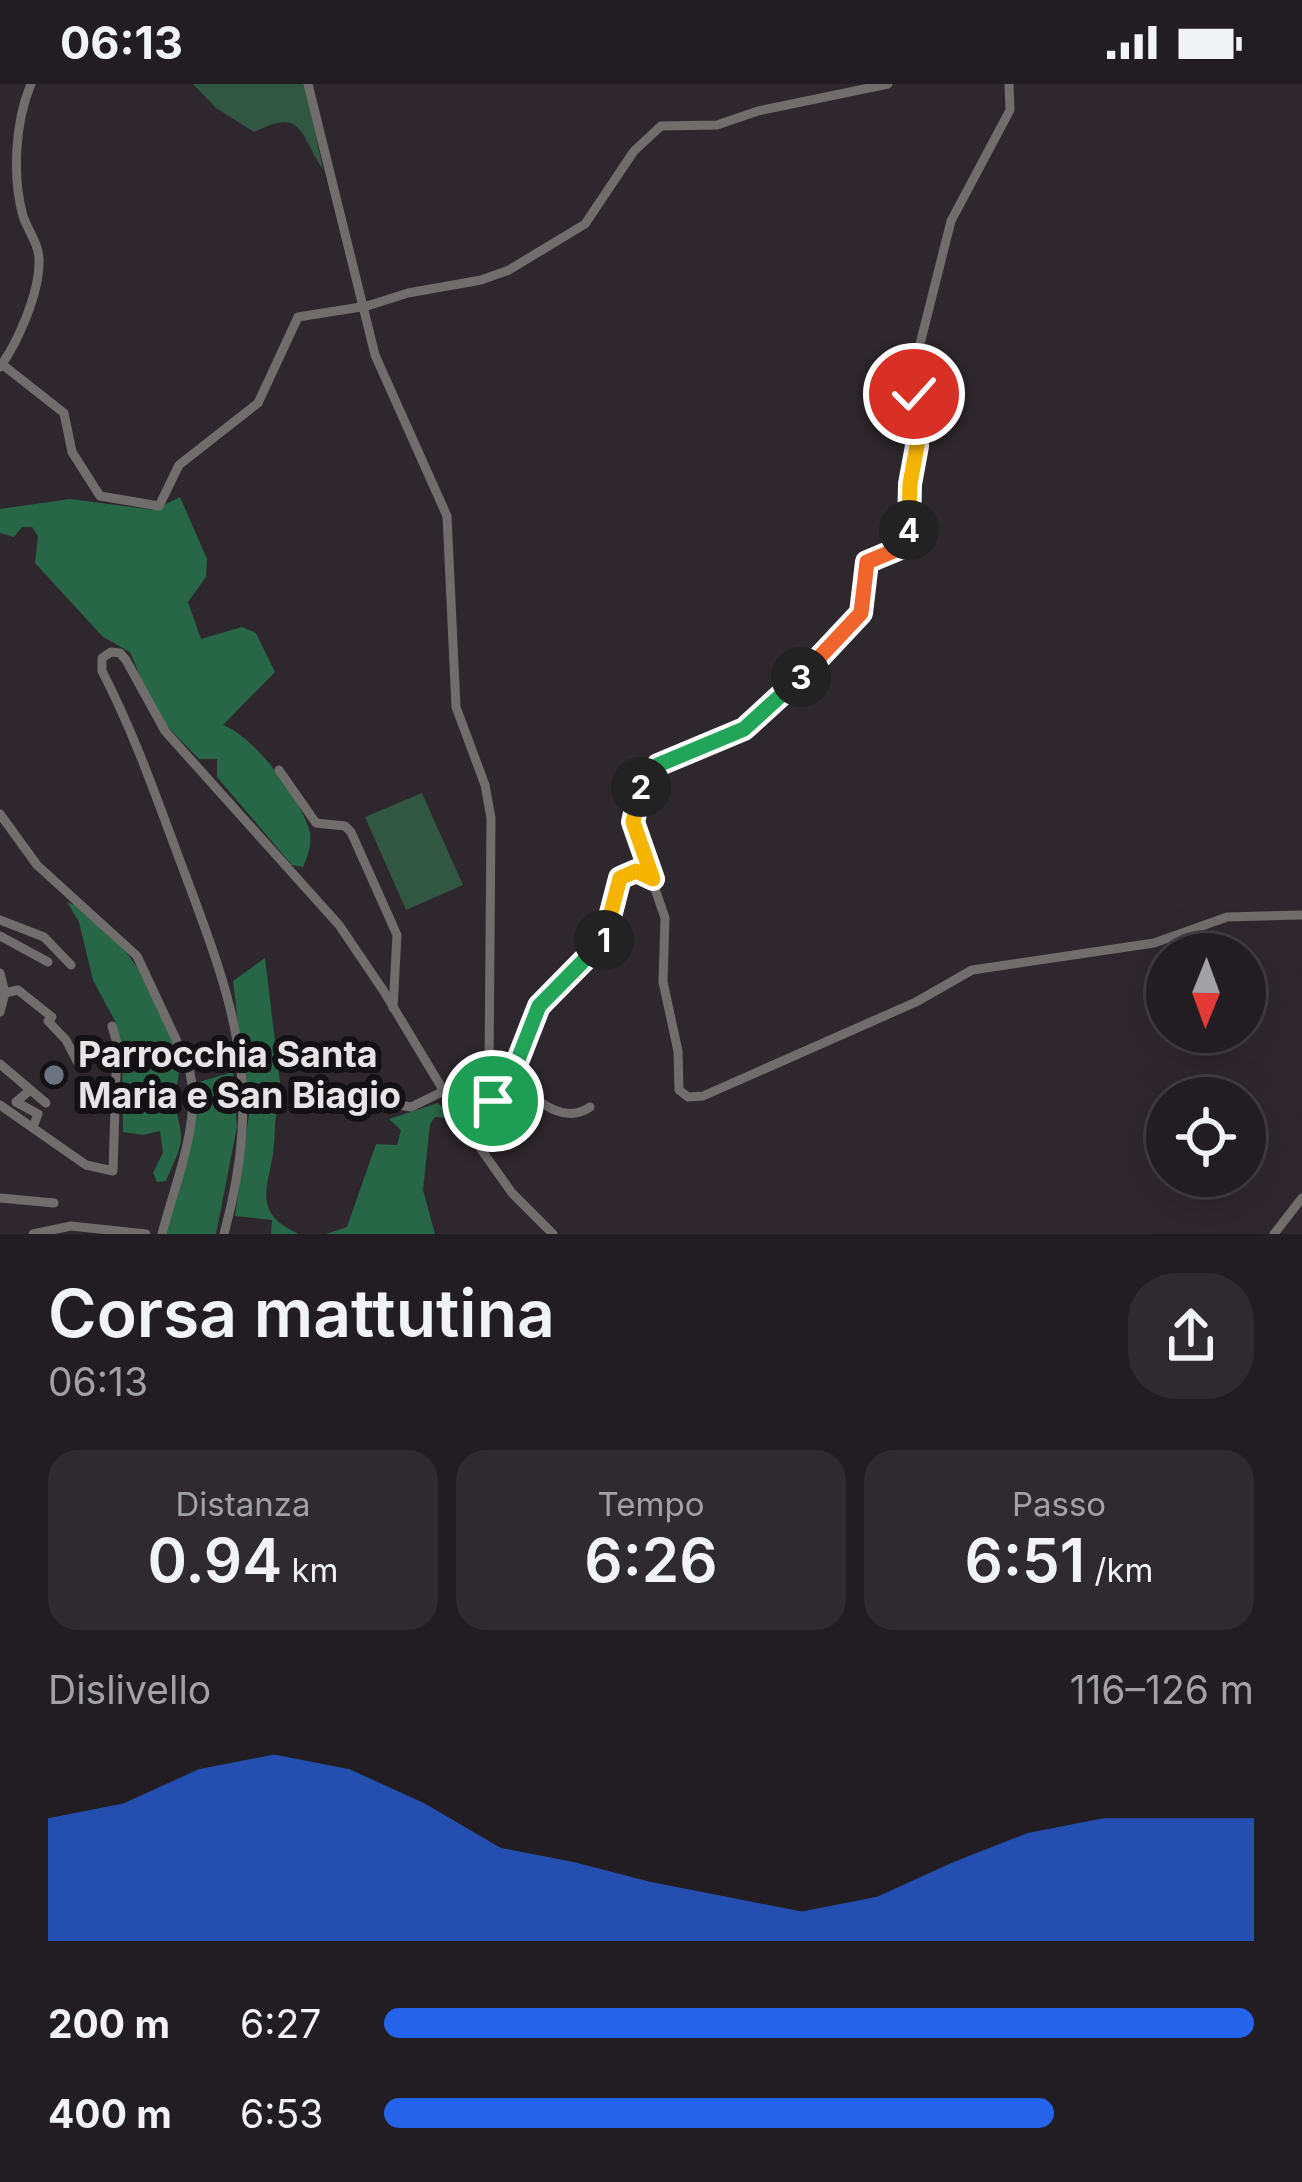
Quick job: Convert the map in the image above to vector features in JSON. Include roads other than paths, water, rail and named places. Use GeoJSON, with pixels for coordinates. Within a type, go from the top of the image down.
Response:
{"type":"FeatureCollection","features":[{"type":"Feature","properties":{"kind":"street"},"geometry":{"type":"LineString","coordinates":[[31,84],[23,108],[17,180],[24,220],[39,252],[39,268],[1,366],[65,414],[72,452],[100,496],[159,506],[177,467],[257,403],[296,318],[490,278],[563,239],[593,216],[625,164],[661,126],[717,124],[888,84]]}},
{"type":"Feature","properties":{"kind":"street"},"geometry":{"type":"LineString","coordinates":[[308,84],[360,307],[379,367],[443,504],[449,527],[457,712],[485,785],[490,812],[489,1061],[478,1142]]}},
{"type":"Feature","properties":{"kind":"street"},"geometry":{"type":"LineString","coordinates":[[1009,84],[1009,113],[951,221],[919,348],[914,394],[917,446],[907,543],[867,562],[861,613],[776,704],[736,734],[658,765],[646,777],[634,803],[633,822],[666,922],[663,982],[678,1051],[678,1088],[692,1098],[916,1002],[972,970],[1154,943],[1223,918],[1302,915]]}},
{"type":"Feature","properties":{"kind":"street"},"geometry":{"type":"LineString","coordinates":[[224,1234],[245,1121],[230,1000],[136,740],[101,668],[105,654],[117,652],[125,658],[158,721],[307,886],[351,943],[512,1193],[553,1234]]}},
{"type":"Feature","properties":{"kind":"street"},"geometry":{"type":"LineString","coordinates":[[278,770],[316,823],[345,826],[350,832],[397,934],[393,1008]]}},
{"type":"Feature","properties":{"kind":"street"},"geometry":{"type":"LineString","coordinates":[[0,814],[37,865],[137,956],[188,1065],[191,1113],[162,1234]]}},
{"type":"Feature","properties":{"kind":"street"},"geometry":{"type":"LineString","coordinates":[[460,1118],[470,1124],[480,1119],[510,1079],[539,1006],[603,942],[620,878],[636,871],[653,879]]}},
{"type":"Feature","properties":{"kind":"street"},"geometry":{"type":"LineString","coordinates":[[0,920],[44,937],[71,965]]}},
{"type":"Feature","properties":{"kind":"street"},"geometry":{"type":"LineString","coordinates":[[0,936],[48,962]]}},
{"type":"Feature","properties":{"kind":"street"},"geometry":{"type":"LineString","coordinates":[[0,973],[4,993],[0,1012],[10,1021]]}},
{"type":"Feature","properties":{"kind":"street"},"geometry":{"type":"LineString","coordinates":[[4,993],[18,990],[52,1017],[48,1021],[66,1040],[79,1065]]}},
{"type":"Feature","properties":{"kind":"street"},"geometry":{"type":"LineString","coordinates":[[0,1105],[86,1165],[109,1172],[116,1169],[117,1042],[112,1026]]}},
{"type":"Feature","properties":{"kind":"street"},"geometry":{"type":"LineString","coordinates":[[0,1064],[46,1102]]}},
{"type":"Feature","properties":{"kind":"street"},"geometry":{"type":"LineString","coordinates":[[510,1079],[564,1115],[590,1107]]}},
{"type":"Feature","properties":{"kind":"street"},"geometry":{"type":"LineString","coordinates":[[30,1090],[16,1102],[38,1114],[33,1127]]}},
{"type":"Feature","properties":{"kind":"street"},"geometry":{"type":"LineString","coordinates":[[387,1103],[413,1106],[444,1091]]}},
{"type":"Feature","properties":{"kind":"street"},"geometry":{"type":"LineString","coordinates":[[453,1105],[468,1109],[484,1102]]}},
{"type":"Feature","properties":{"kind":"street"},"geometry":{"type":"LineString","coordinates":[[453,1105],[480,1119]]}},
{"type":"Feature","properties":{"kind":"street"},"geometry":{"type":"LineString","coordinates":[[0,1116],[15,1117]]}},
{"type":"Feature","properties":{"kind":"street"},"geometry":{"type":"LineString","coordinates":[[0,1198],[54,1202]]}},
{"type":"Feature","properties":{"kind":"street"},"geometry":{"type":"LineString","coordinates":[[1274,1234],[1302,1198]]}},
{"type":"Feature","properties":{"kind":"street"},"geometry":{"type":"LineString","coordinates":[[34,1234],[76,1226],[146,1234]]}},
{"type":"Feature","properties":{"kind":"place","name":"Parrocchia Santa Maria e San Biagio"},"geometry":{"type":"Point","coordinates":[54,1075]}}]}
